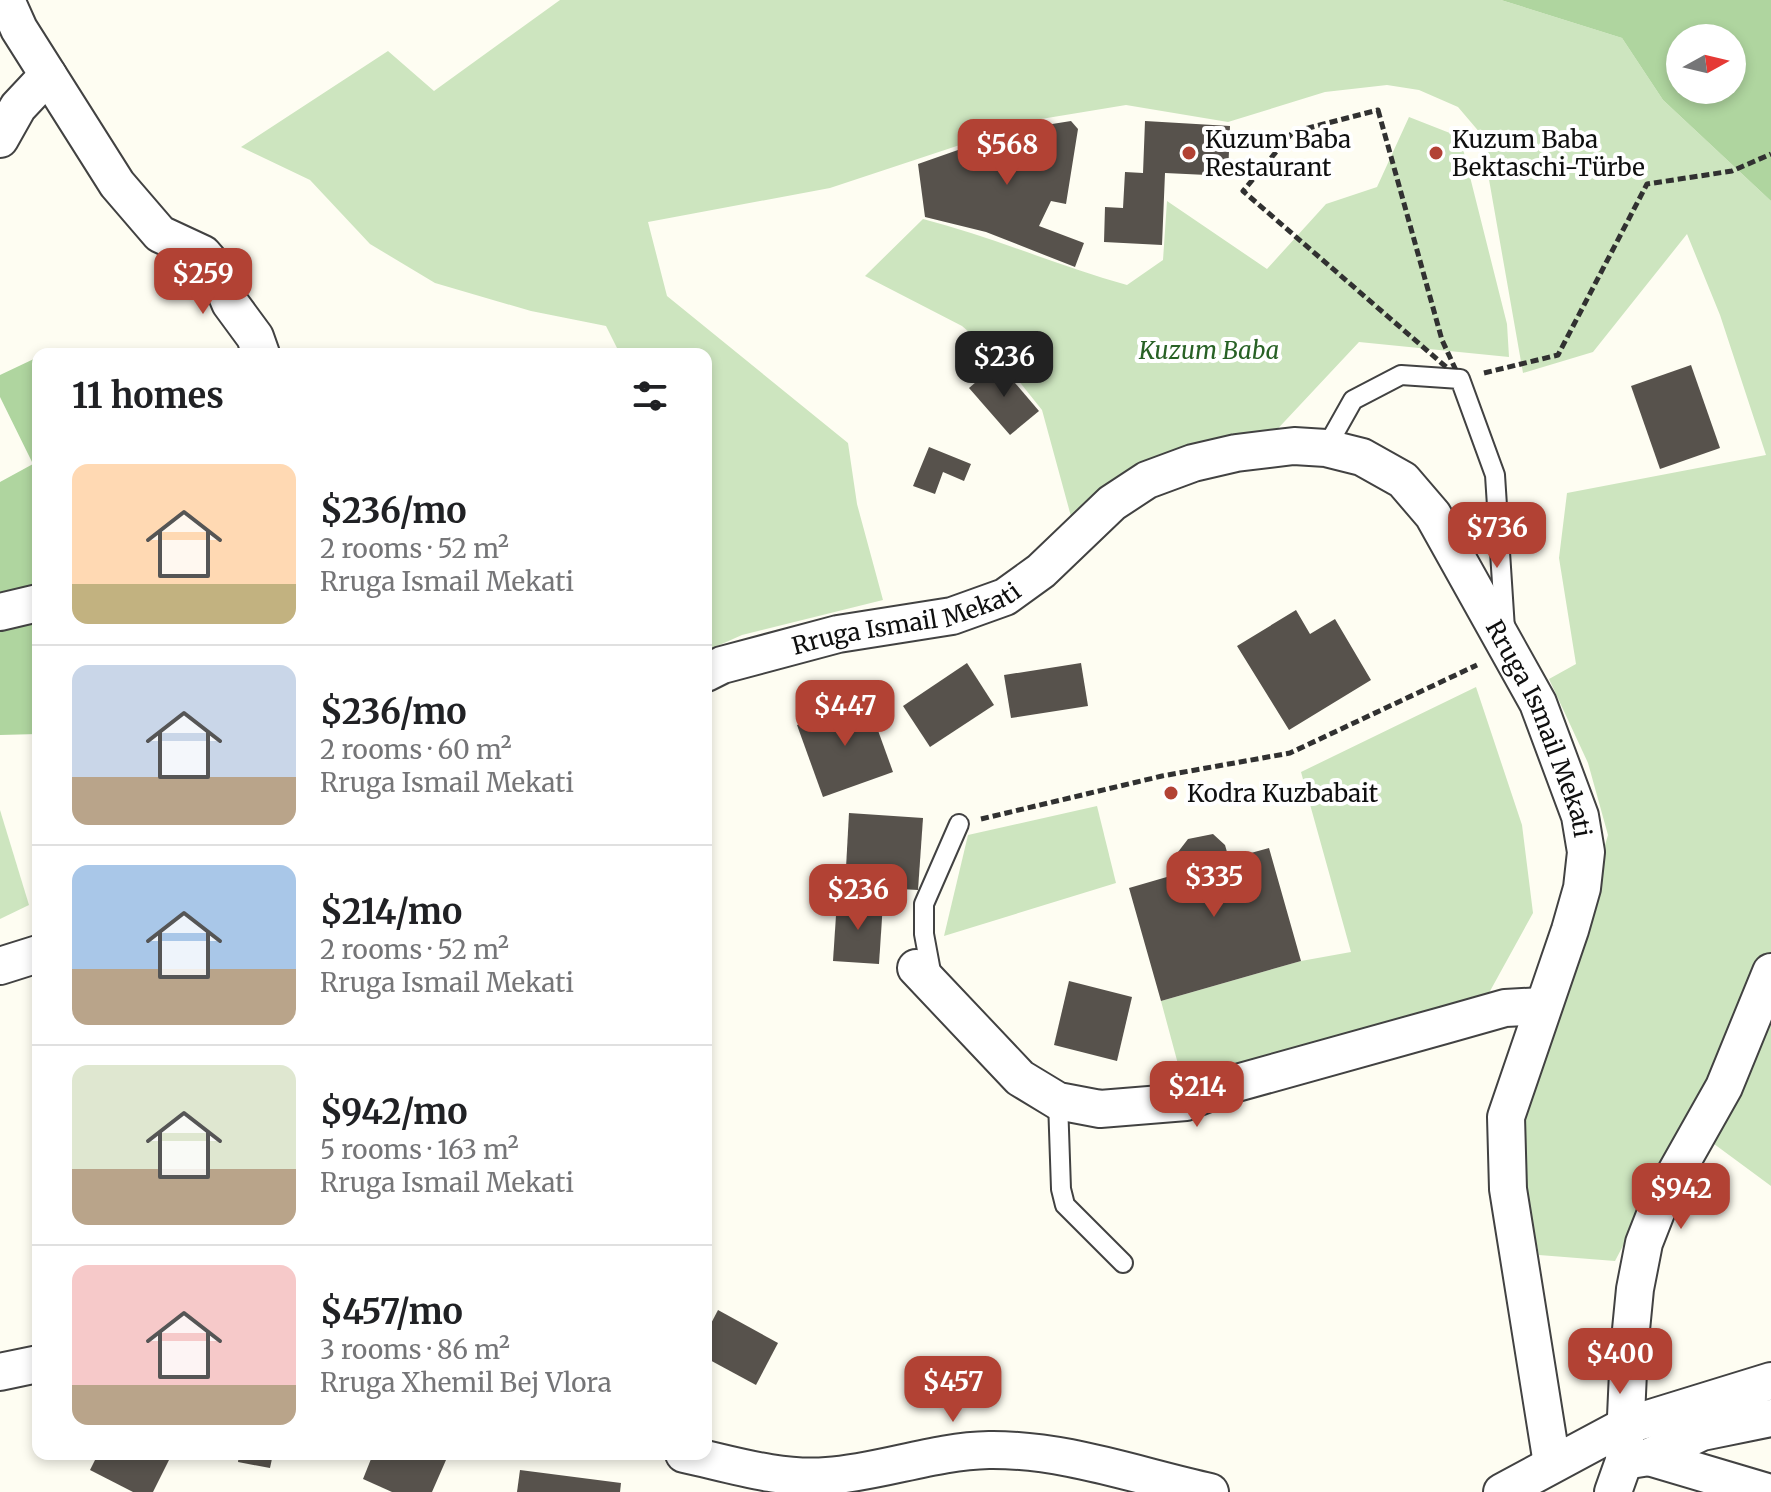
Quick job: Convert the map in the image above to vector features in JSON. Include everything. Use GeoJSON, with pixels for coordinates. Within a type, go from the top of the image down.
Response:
{"type":"FeatureCollection","features":[{"type":"Feature","properties":{"kind":"street"},"geometry":{"type":"LineString","coordinates":[[6,0],[19,29],[126,194],[160,234],[203,254],[216,269],[230,303],[255,337],[259,348]]}},
{"type":"Feature","properties":{"kind":"street"},"geometry":{"type":"LineString","coordinates":[[0,139],[18,107],[48,75]]}},
{"type":"Feature","properties":{"kind":"street","name":"Rruga Ismail Mekati"},"geometry":{"type":"LineString","coordinates":[[712,671],[838,634],[952,616],[1005,597],[1041,571],[1112,503],[1147,480],[1236,453],[1294,446],[1326,448],[1362,457],[1403,480],[1433,515],[1506,652],[1538,703],[1580,816],[1586,852],[1582,888],[1506,1117],[1505,1153],[1552,1464]]}},
{"type":"Feature","properties":{"kind":"street"},"geometry":{"type":"LineString","coordinates":[[0,612],[32,604]]}},
{"type":"Feature","properties":{"kind":"street"},"geometry":{"type":"LineString","coordinates":[[0,966],[32,956]]}},
{"type":"Feature","properties":{"kind":"street"},"geometry":{"type":"LineString","coordinates":[[1628,1459],[1635,1289],[1644,1243],[1662,1197],[1724,1087],[1771,972]]}},
{"type":"Feature","properties":{"kind":"street"},"geometry":{"type":"LineString","coordinates":[[925,978],[1020,1078],[1058,1101],[1100,1109],[1186,1102],[1226,1086],[1460,1020],[1505,1008],[1543,1006]]}},
{"type":"Feature","properties":{"kind":"street"},"geometry":{"type":"LineString","coordinates":[[0,1372],[32,1365]]}},
{"type":"Feature","properties":{"kind":"street"},"geometry":{"type":"LineString","coordinates":[[1628,1459],[1771,1381]]}},
{"type":"Feature","properties":{"kind":"street"},"geometry":{"type":"LineString","coordinates":[[1502,1492],[1552,1464],[1628,1459],[1702,1432],[1771,1418]]}},
{"type":"Feature","properties":{"kind":"street"},"geometry":{"type":"LineString","coordinates":[[712,1460],[782,1475],[826,1476],[934,1456],[989,1450],[1029,1452],[1089,1461],[1210,1492]]}},
{"type":"Feature","properties":{"kind":"street"},"geometry":{"type":"LineString","coordinates":[[1628,1459],[1767,1492]]}},
{"type":"Feature","properties":{"kind":"lane"},"geometry":{"type":"LineString","coordinates":[[1326,448],[1353,400],[1401,375],[1460,379],[1495,475],[1506,652]]}},
{"type":"Feature","properties":{"kind":"lane"},"geometry":{"type":"LineString","coordinates":[[925,978],[924,904],[959,824]]}},
{"type":"Feature","properties":{"kind":"lane"},"geometry":{"type":"LineString","coordinates":[[1058,1101],[1061,1189],[1065,1205],[1123,1263]]}},
{"type":"Feature","properties":{"kind":"path"},"geometry":{"type":"LineString","coordinates":[[1378,110],[1442,340],[1460,379],[1243,191],[1293,132],[1378,110]]}},
{"type":"Feature","properties":{"kind":"path"},"geometry":{"type":"LineString","coordinates":[[1460,379],[1558,355],[1647,184],[1732,171],[1771,154]]}},
{"type":"Feature","properties":{"kind":"path"},"geometry":{"type":"LineString","coordinates":[[959,824],[1162,776],[1290,753],[1506,652]]}},
{"type":"Feature","properties":{"kind":"green space"},"geometry":{"type":"Polygon","coordinates":[[[560,0],[1501,0],[1622,38],[1666,104],[1771,201],[1771,1186],[1687,1124],[1615,1261],[1539,1255],[1516,1147],[1608,835],[1588,763],[1549,679],[1576,664],[1559,558],[1567,493],[1766,455],[1720,315],[1687,234],[1593,352],[1523,373],[1481,134],[1458,107],[1419,90],[1387,85],[1325,92],[1228,122],[1126,105],[1035,120],[830,188],[648,222],[667,296],[848,443],[857,504],[883,600],[742,635],[712,648],[712,348],[617,348],[606,326],[531,311],[435,283],[370,244],[310,180],[241,147],[388,51],[434,91],[560,0]]]}},
{"type":"Feature","properties":{"kind":"green space"},"geometry":{"type":"Polygon","coordinates":[[[1501,0],[1771,0],[1771,201],[1667,104],[1746,104],[1746,24],[1666,24],[1666,103],[1622,38],[1501,0]]]}},
{"type":"Feature","properties":{"kind":"green space","name":"Kuzum Baba"},"geometry":{"type":"Polygon","coordinates":[[[1409,117],[1460,137],[1507,324],[1509,357],[1359,342],[1270,437],[1075,531],[1042,410],[1002,360],[962,326],[865,276],[923,219],[1127,285],[1163,260],[1167,201],[1267,269],[1326,204],[1377,187],[1409,117]]]}},
{"type":"Feature","properties":{"kind":"green space"},"geometry":{"type":"Polygon","coordinates":[[[32,360],[32,462],[0,397],[0,375],[32,360]]]}},
{"type":"Feature","properties":{"kind":"green space"},"geometry":{"type":"Polygon","coordinates":[[[32,465],[32,591],[0,599],[0,482],[32,465]]]}},
{"type":"Feature","properties":{"kind":"green space"},"geometry":{"type":"Polygon","coordinates":[[[32,618],[32,734],[0,735],[0,625],[32,618]]]}},
{"type":"Feature","properties":{"kind":"green space"},"geometry":{"type":"Polygon","coordinates":[[[1476,687],[1522,825],[1533,913],[1484,1002],[1185,1090],[1161,1001],[1301,961],[1351,952],[1301,772],[1476,687]]]}},
{"type":"Feature","properties":{"kind":"green space"},"geometry":{"type":"Polygon","coordinates":[[[1097,806],[1116,883],[944,936],[968,835],[1097,806]]]}},
{"type":"Feature","properties":{"kind":"green space"},"geometry":{"type":"Polygon","coordinates":[[[0,810],[29,905],[0,919],[0,810]]]}},
{"type":"Feature","properties":{"kind":"building"},"geometry":{"type":"Polygon","coordinates":[[[1071,121],[1078,129],[1066,204],[1051,201],[1039,226],[1084,243],[1075,267],[986,232],[925,217],[918,164],[1015,130],[1071,121]]]}},
{"type":"Feature","properties":{"kind":"building"},"geometry":{"type":"Polygon","coordinates":[[[1145,121],[1230,126],[1228,176],[1165,173],[1162,245],[1104,242],[1105,207],[1123,208],[1125,172],[1143,173],[1145,121]]]}},
{"type":"Feature","properties":{"kind":"building"},"geometry":{"type":"Polygon","coordinates":[[[998,363],[1039,411],[1010,435],[969,388],[998,363]]]}},
{"type":"Feature","properties":{"kind":"building"},"geometry":{"type":"Polygon","coordinates":[[[1691,365],[1720,448],[1660,469],[1631,386],[1691,365]]]}},
{"type":"Feature","properties":{"kind":"building"},"geometry":{"type":"Polygon","coordinates":[[[929,447],[971,464],[964,481],[943,472],[935,494],[913,486],[929,447]]]}},
{"type":"Feature","properties":{"kind":"building"},"geometry":{"type":"Polygon","coordinates":[[[1296,610],[1310,634],[1335,619],[1371,680],[1289,730],[1237,646],[1296,610]]]}},
{"type":"Feature","properties":{"kind":"building"},"geometry":{"type":"Polygon","coordinates":[[[967,663],[994,705],[930,747],[903,706],[967,663]]]}},
{"type":"Feature","properties":{"kind":"building"},"geometry":{"type":"Polygon","coordinates":[[[1081,663],[1088,706],[1011,718],[1004,675],[1081,663]]]}},
{"type":"Feature","properties":{"kind":"building"},"geometry":{"type":"Polygon","coordinates":[[[867,700],[893,772],[823,797],[797,725],[867,700]]]}},
{"type":"Feature","properties":{"kind":"building"},"geometry":{"type":"Polygon","coordinates":[[[849,813],[923,818],[918,890],[845,886],[849,813]]]}},
{"type":"Feature","properties":{"kind":"building"},"geometry":{"type":"Polygon","coordinates":[[[1213,834],[1225,845],[1229,859],[1269,848],[1301,961],[1161,1001],[1129,888],[1184,872],[1178,852],[1188,839],[1213,834]]]}},
{"type":"Feature","properties":{"kind":"building"},"geometry":{"type":"Polygon","coordinates":[[[837,900],[883,903],[879,964],[833,961],[837,900]]]}},
{"type":"Feature","properties":{"kind":"building"},"geometry":{"type":"Polygon","coordinates":[[[1069,981],[1132,997],[1117,1061],[1054,1045],[1069,981]]]}},
{"type":"Feature","properties":{"kind":"building"},"geometry":{"type":"Polygon","coordinates":[[[718,1310],[778,1343],[756,1385],[712,1361],[712,1322],[718,1310]]]}},
{"type":"Feature","properties":{"kind":"building"},"geometry":{"type":"Polygon","coordinates":[[[95,1460],[169,1460],[153,1492],[133,1492],[90,1470],[95,1460]]]}},
{"type":"Feature","properties":{"kind":"building"},"geometry":{"type":"Polygon","coordinates":[[[238,1460],[272,1460],[270,1468],[238,1460]]]}},
{"type":"Feature","properties":{"kind":"building"},"geometry":{"type":"Polygon","coordinates":[[[371,1460],[446,1460],[432,1492],[392,1492],[363,1479],[371,1460]]]}},
{"type":"Feature","properties":{"kind":"building"},"geometry":{"type":"Polygon","coordinates":[[[520,1470],[621,1483],[620,1492],[517,1492],[520,1470]]]}},
{"type":"Feature","properties":{"kind":"place","name":"Kuzum Baba Restaurant"},"geometry":{"type":"Point","coordinates":[1189,153]}},
{"type":"Feature","properties":{"kind":"place","name":"Kuzum Baba Bektaschi-Türbe"},"geometry":{"type":"Point","coordinates":[1436,153]}},
{"type":"Feature","properties":{"kind":"place","name":"Kodra Kuzbabait"},"geometry":{"type":"Point","coordinates":[1171,793]}}]}
